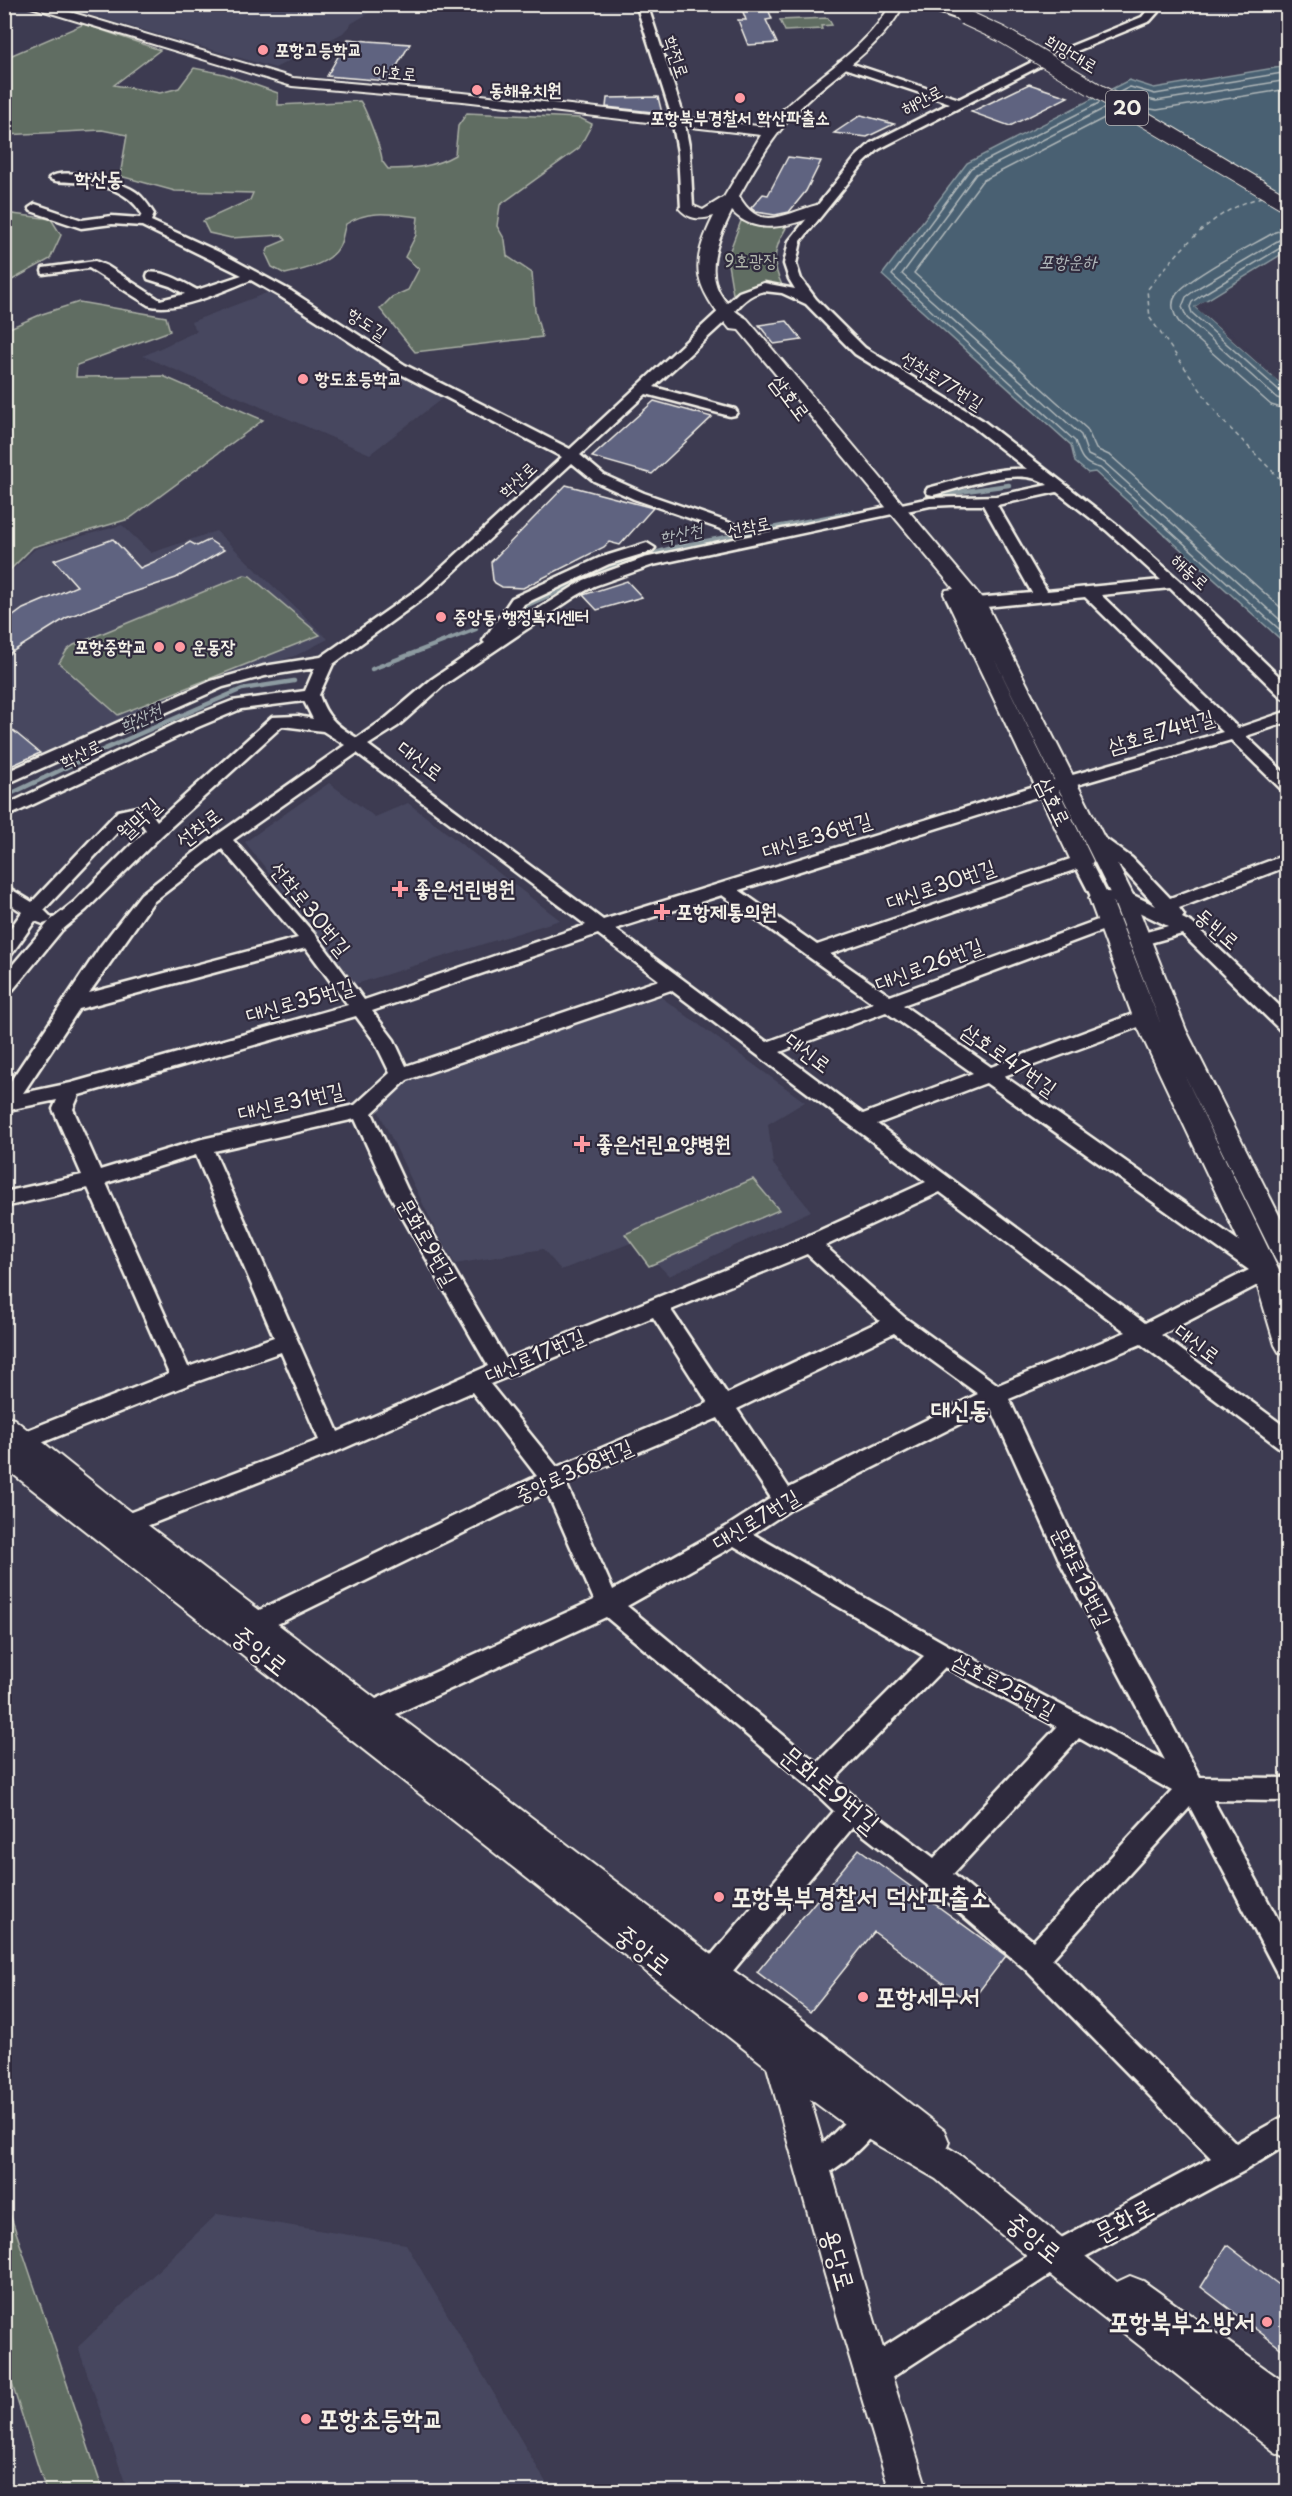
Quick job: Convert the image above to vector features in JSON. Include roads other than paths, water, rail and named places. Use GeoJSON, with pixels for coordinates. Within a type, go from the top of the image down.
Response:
{"type":"FeatureCollection","features":[{"type":"Feature","properties":{"kind":"main road","name":"아호로"},"geometry":{"type":"LineString","coordinates":[[27,4],[292,82],[463,97],[770,132]]}},
{"type":"Feature","properties":{"kind":"main road","name":"삼호로"},"geometry":{"type":"LineString","coordinates":[[898,4],[882,28],[804,96],[770,132],[712,233],[704,266],[712,291],[726,313],[741,322],[887,506],[976,603],[1093,838],[1111,898],[1139,940],[1174,1030],[1287,1259]]}},
{"type":"Feature","properties":{"kind":"main road","name":"희망대로"},"geometry":{"type":"LineString","coordinates":[[921,4],[964,17],[1010,39],[1287,204]]}},
{"type":"Feature","properties":{"kind":"main road"},"geometry":{"type":"LineString","coordinates":[[687,208],[696,214],[707,214],[717,210],[733,197],[741,213],[760,222],[790,221],[817,210]]}},
{"type":"Feature","properties":{"kind":"main road"},"geometry":{"type":"LineString","coordinates":[[687,208],[690,225]]}},
{"type":"Feature","properties":{"kind":"main road"},"geometry":{"type":"LineString","coordinates":[[696,242],[705,256]]}},
{"type":"Feature","properties":{"kind":"main road","name":"삼호로"},"geometry":{"type":"LineString","coordinates":[[887,506],[955,596],[1082,861]]}},
{"type":"Feature","properties":{"kind":"main road","name":"삼호로"},"geometry":{"type":"LineString","coordinates":[[1111,898],[1109,922],[1145,1017],[1266,1271],[1287,1345]]}},
{"type":"Feature","properties":{"kind":"main road","name":"중앙로"},"geometry":{"type":"LineString","coordinates":[[11,1440],[126,1524],[712,1975],[867,2120],[948,2167],[1061,2252],[1287,2408]]}},
{"type":"Feature","properties":{"kind":"main road","name":"중앙로"},"geometry":{"type":"LineString","coordinates":[[11,1440],[782,2041],[1061,2252],[1287,2439]]}},
{"type":"Feature","properties":{"kind":"main road","name":"용당로"},"geometry":{"type":"LineString","coordinates":[[782,2041],[811,2168],[871,2373],[909,2492]]}},
{"type":"Feature","properties":{"kind":"street","name":"학전로"},"geometry":{"type":"LineString","coordinates":[[641,4],[649,33],[663,63],[678,121],[684,151],[687,208]]}},
{"type":"Feature","properties":{"kind":"street","name":"해안로"},"geometry":{"type":"LineString","coordinates":[[811,302],[795,279],[790,257],[795,241],[817,210],[875,146],[1036,64],[1146,19],[1153,12],[1150,4]]}},
{"type":"Feature","properties":{"kind":"street"},"geometry":{"type":"LineString","coordinates":[[843,64],[958,102]]}},
{"type":"Feature","properties":{"kind":"street"},"geometry":{"type":"LineString","coordinates":[[55,178],[78,177],[125,190],[144,203],[148,214],[144,222]]}},
{"type":"Feature","properties":{"kind":"street","name":"항도길"},"geometry":{"type":"LineString","coordinates":[[35,208],[81,224],[112,220],[144,222],[252,276],[315,312],[400,368],[572,456],[600,478],[639,496],[737,530]]}},
{"type":"Feature","properties":{"kind":"street"},"geometry":{"type":"LineString","coordinates":[[48,271],[90,264],[159,304],[172,303],[252,276]]}},
{"type":"Feature","properties":{"kind":"street"},"geometry":{"type":"LineString","coordinates":[[153,276],[175,283],[196,295]]}},
{"type":"Feature","properties":{"kind":"street","name":"학산로"},"geometry":{"type":"LineString","coordinates":[[4,780],[217,684],[264,671],[326,661],[354,644],[427,589],[726,313],[735,298],[760,288],[787,290],[811,302]]}},
{"type":"Feature","properties":{"kind":"street","name":"선착로77번길"},"geometry":{"type":"LineString","coordinates":[[811,302],[860,351],[977,423],[1058,487]]}},
{"type":"Feature","properties":{"kind":"street"},"geometry":{"type":"LineString","coordinates":[[644,389],[730,412]]}},
{"type":"Feature","properties":{"kind":"street"},"geometry":{"type":"LineString","coordinates":[[977,423],[997,459],[981,477]]}},
{"type":"Feature","properties":{"kind":"street","name":"선착로"},"geometry":{"type":"LineString","coordinates":[[5,1105],[131,917],[147,898],[223,839],[316,772],[359,746],[392,722],[438,682],[570,593],[589,583],[649,561],[887,506],[997,473],[1015,471],[1044,476]]}},
{"type":"Feature","properties":{"kind":"street"},"geometry":{"type":"LineString","coordinates":[[997,473],[1020,480],[1024,490],[1019,497]]}},
{"type":"Feature","properties":{"kind":"street","name":"선착로"},"geometry":{"type":"LineString","coordinates":[[485,649],[518,601],[554,582],[604,561],[657,545],[887,506],[956,499],[988,501],[1019,497],[1058,487]]}},
{"type":"Feature","properties":{"kind":"street","name":"해동로"},"geometry":{"type":"LineString","coordinates":[[1058,487],[1111,527],[1174,583],[1287,695]]}},
{"type":"Feature","properties":{"kind":"street"},"geometry":{"type":"LineString","coordinates":[[988,501],[1042,596]]}},
{"type":"Feature","properties":{"kind":"street"},"geometry":{"type":"LineString","coordinates":[[976,603],[1174,583]]}},
{"type":"Feature","properties":{"kind":"street"},"geometry":{"type":"LineString","coordinates":[[1089,592],[1287,786]]}},
{"type":"Feature","properties":{"kind":"street"},"geometry":{"type":"LineString","coordinates":[[325,726],[315,711],[311,695],[326,661]]}},
{"type":"Feature","properties":{"kind":"street","name":"학산로"},"geometry":{"type":"LineString","coordinates":[[4,813],[192,723],[238,704],[311,695]]}},
{"type":"Feature","properties":{"kind":"street","name":"삼호로74번길"},"geometry":{"type":"LineString","coordinates":[[1047,788],[1235,734],[1287,716]]}},
{"type":"Feature","properties":{"kind":"street","name":"월막길"},"geometry":{"type":"LineString","coordinates":[[4,988],[56,926],[80,906],[156,831],[278,721],[298,721],[325,726]]}},
{"type":"Feature","properties":{"kind":"street","name":"대신로"},"geometry":{"type":"LineString","coordinates":[[325,726],[359,746],[1287,1442]]}},
{"type":"Feature","properties":{"kind":"street","name":"대신로36번길"},"geometry":{"type":"LineString","coordinates":[[600,927],[1047,788]]}},
{"type":"Feature","properties":{"kind":"street"},"geometry":{"type":"LineString","coordinates":[[4,951],[32,912],[124,815],[141,811],[156,831]]}},
{"type":"Feature","properties":{"kind":"street"},"geometry":{"type":"LineString","coordinates":[[1093,838],[1126,862],[1186,927],[1139,940]]}},
{"type":"Feature","properties":{"kind":"street","name":"선착로30번길"},"geometry":{"type":"LineString","coordinates":[[223,839],[310,942],[360,1008],[384,1040],[400,1074]]}},
{"type":"Feature","properties":{"kind":"street"},"geometry":{"type":"LineString","coordinates":[[1167,906],[1287,859]]}},
{"type":"Feature","properties":{"kind":"street","name":"삼호로"},"geometry":{"type":"LineString","coordinates":[[1082,861],[1111,898]]}},
{"type":"Feature","properties":{"kind":"street","name":"대신로30번길"},"geometry":{"type":"LineString","coordinates":[[815,952],[1082,861]]}},
{"type":"Feature","properties":{"kind":"street","name":"삼호로47번길"},"geometry":{"type":"LineString","coordinates":[[724,888],[1266,1271]]}},
{"type":"Feature","properties":{"kind":"street"},"geometry":{"type":"LineString","coordinates":[[4,891],[56,926]]}},
{"type":"Feature","properties":{"kind":"street","name":"동빈로"},"geometry":{"type":"LineString","coordinates":[[1111,898],[1186,927],[1287,1026]]}},
{"type":"Feature","properties":{"kind":"street","name":"대신로26번길"},"geometry":{"type":"LineString","coordinates":[[765,1050],[1109,922]]}},
{"type":"Feature","properties":{"kind":"street","name":"대신로35번길"},"geometry":{"type":"LineString","coordinates":[[5,1105],[72,1090],[360,1008],[600,927]]}},
{"type":"Feature","properties":{"kind":"street"},"geometry":{"type":"LineString","coordinates":[[72,1004],[310,942]]}},
{"type":"Feature","properties":{"kind":"street","name":"대신로31번길"},"geometry":{"type":"LineString","coordinates":[[4,1200],[95,1179],[202,1146],[361,1111],[400,1074],[674,982]]}},
{"type":"Feature","properties":{"kind":"street"},"geometry":{"type":"LineString","coordinates":[[861,1122],[1145,1017]]}},
{"type":"Feature","properties":{"kind":"street"},"geometry":{"type":"LineString","coordinates":[[72,1090],[63,1109],[183,1378]]}},
{"type":"Feature","properties":{"kind":"street","name":"문화로9번길"},"geometry":{"type":"LineString","coordinates":[[361,1111],[398,1190],[501,1370]]}},
{"type":"Feature","properties":{"kind":"street"},"geometry":{"type":"LineString","coordinates":[[202,1146],[332,1444]]}},
{"type":"Feature","properties":{"kind":"street","name":"대신로17번길"},"geometry":{"type":"LineString","coordinates":[[126,1524],[332,1444],[656,1305],[810,1244],[942,1183]]}},
{"type":"Feature","properties":{"kind":"street","name":"문화로13번길"},"geometry":{"type":"LineString","coordinates":[[810,1244],[896,1323],[996,1395],[1074,1566],[1287,1966]]}},
{"type":"Feature","properties":{"kind":"street","name":"대신로7번길"},"geometry":{"type":"LineString","coordinates":[[372,1713],[608,1605],[734,1534],[785,1501],[996,1395],[1143,1334],[1266,1271]]}},
{"type":"Feature","properties":{"kind":"street"},"geometry":{"type":"LineString","coordinates":[[656,1305],[785,1501]]}},
{"type":"Feature","properties":{"kind":"street","name":"중앙로368번길"},"geometry":{"type":"LineString","coordinates":[[254,1624],[553,1479],[721,1407],[896,1323]]}},
{"type":"Feature","properties":{"kind":"street"},"geometry":{"type":"LineString","coordinates":[[11,1440],[287,1341]]}},
{"type":"Feature","properties":{"kind":"street","name":"문화로9번길"},"geometry":{"type":"LineString","coordinates":[[476,1382],[553,1479],[608,1605],[818,1779],[851,1810],[935,1875],[1034,1959],[1234,2162]]}},
{"type":"Feature","properties":{"kind":"street","name":"삼호로25번길"},"geometry":{"type":"LineString","coordinates":[[734,1534],[942,1654],[1076,1724],[1191,1788],[1287,1790]]}},
{"type":"Feature","properties":{"kind":"street"},"geometry":{"type":"LineString","coordinates":[[818,1779],[942,1654]]}},
{"type":"Feature","properties":{"kind":"street"},"geometry":{"type":"LineString","coordinates":[[935,1875],[1076,1724]]}},
{"type":"Feature","properties":{"kind":"street"},"geometry":{"type":"LineString","coordinates":[[1034,1959],[1191,1788]]}},
{"type":"Feature","properties":{"kind":"street"},"geometry":{"type":"LineString","coordinates":[[712,1975],[851,1810]]}},
{"type":"Feature","properties":{"kind":"street"},"geometry":{"type":"LineString","coordinates":[[811,2168],[837,2150],[867,2120]]}},
{"type":"Feature","properties":{"kind":"street","name":"문화로"},"geometry":{"type":"LineString","coordinates":[[871,2373],[1061,2252],[1234,2162],[1287,2128]]}},
{"type":"Feature","properties":{"kind":"water","name":"포항운하"},"geometry":{"type":"Polygon","coordinates":[[[1287,66],[1287,251],[1195,307],[1287,389],[1287,645],[1095,472],[1088,473],[1075,462],[1071,445],[882,275],[967,163],[1129,80],[1154,88],[1287,66]]]}},
{"type":"Feature","properties":{"kind":"waterway","name":"학산천"},"geometry":{"type":"LineString","coordinates":[[931,496],[1009,485]]}},
{"type":"Feature","properties":{"kind":"waterway","name":"학산천"},"geometry":{"type":"LineString","coordinates":[[523,607],[627,561],[676,547],[853,512]]}},
{"type":"Feature","properties":{"kind":"waterway","name":"학산천"},"geometry":{"type":"LineString","coordinates":[[372,669],[476,629]]}},
{"type":"Feature","properties":{"kind":"waterway","name":"학산천"},"geometry":{"type":"LineString","coordinates":[[4,797],[107,748],[242,689],[294,681]]}},
{"type":"Feature","properties":{"kind":"place","name":"포항고등학교"},"geometry":{"type":"Point","coordinates":[263,50]}},
{"type":"Feature","properties":{"kind":"place","name":"동해유치원"},"geometry":{"type":"Point","coordinates":[477,90]}},
{"type":"Feature","properties":{"kind":"place","name":"포항북부경찰서 학산파출소"},"geometry":{"type":"Point","coordinates":[740,98]}},
{"type":"Feature","properties":{"kind":"place","name":"항도초등학교"},"geometry":{"type":"Point","coordinates":[303,379]}},
{"type":"Feature","properties":{"kind":"place","name":"중앙동 행정복지센터"},"geometry":{"type":"Point","coordinates":[441,617]}},
{"type":"Feature","properties":{"kind":"place","name":"포항중학교"},"geometry":{"type":"Point","coordinates":[159,647]}},
{"type":"Feature","properties":{"kind":"place","name":"운동장"},"geometry":{"type":"Point","coordinates":[180,647]}},
{"type":"Feature","properties":{"kind":"place","name":"좋은선린병원"},"geometry":{"type":"Point","coordinates":[400,889]}},
{"type":"Feature","properties":{"kind":"place","name":"포항제통의원"},"geometry":{"type":"Point","coordinates":[662,912]}},
{"type":"Feature","properties":{"kind":"place","name":"좋은선린요양병원"},"geometry":{"type":"Point","coordinates":[582,1144]}},
{"type":"Feature","properties":{"kind":"place","name":"포항북부경찰서 덕산파출소"},"geometry":{"type":"Point","coordinates":[719,1897]}},
{"type":"Feature","properties":{"kind":"place","name":"포항세무서"},"geometry":{"type":"Point","coordinates":[863,1997]}},
{"type":"Feature","properties":{"kind":"place","name":"포항북부소방서"},"geometry":{"type":"Point","coordinates":[1267,2322]}},
{"type":"Feature","properties":{"kind":"place","name":"포항초등학교"},"geometry":{"type":"Point","coordinates":[306,2419]}},
{"type":"Feature","properties":{"kind":"district","name":"학산동"},"geometry":{"type":"Point","coordinates":[99,179]}},
{"type":"Feature","properties":{"kind":"district","name":"대신동"},"geometry":{"type":"Point","coordinates":[960,1410]}},
{"type":"Feature","properties":{"kind":"park label","name":"9호광장"},"geometry":{"type":"Point","coordinates":[751,261]}}]}
